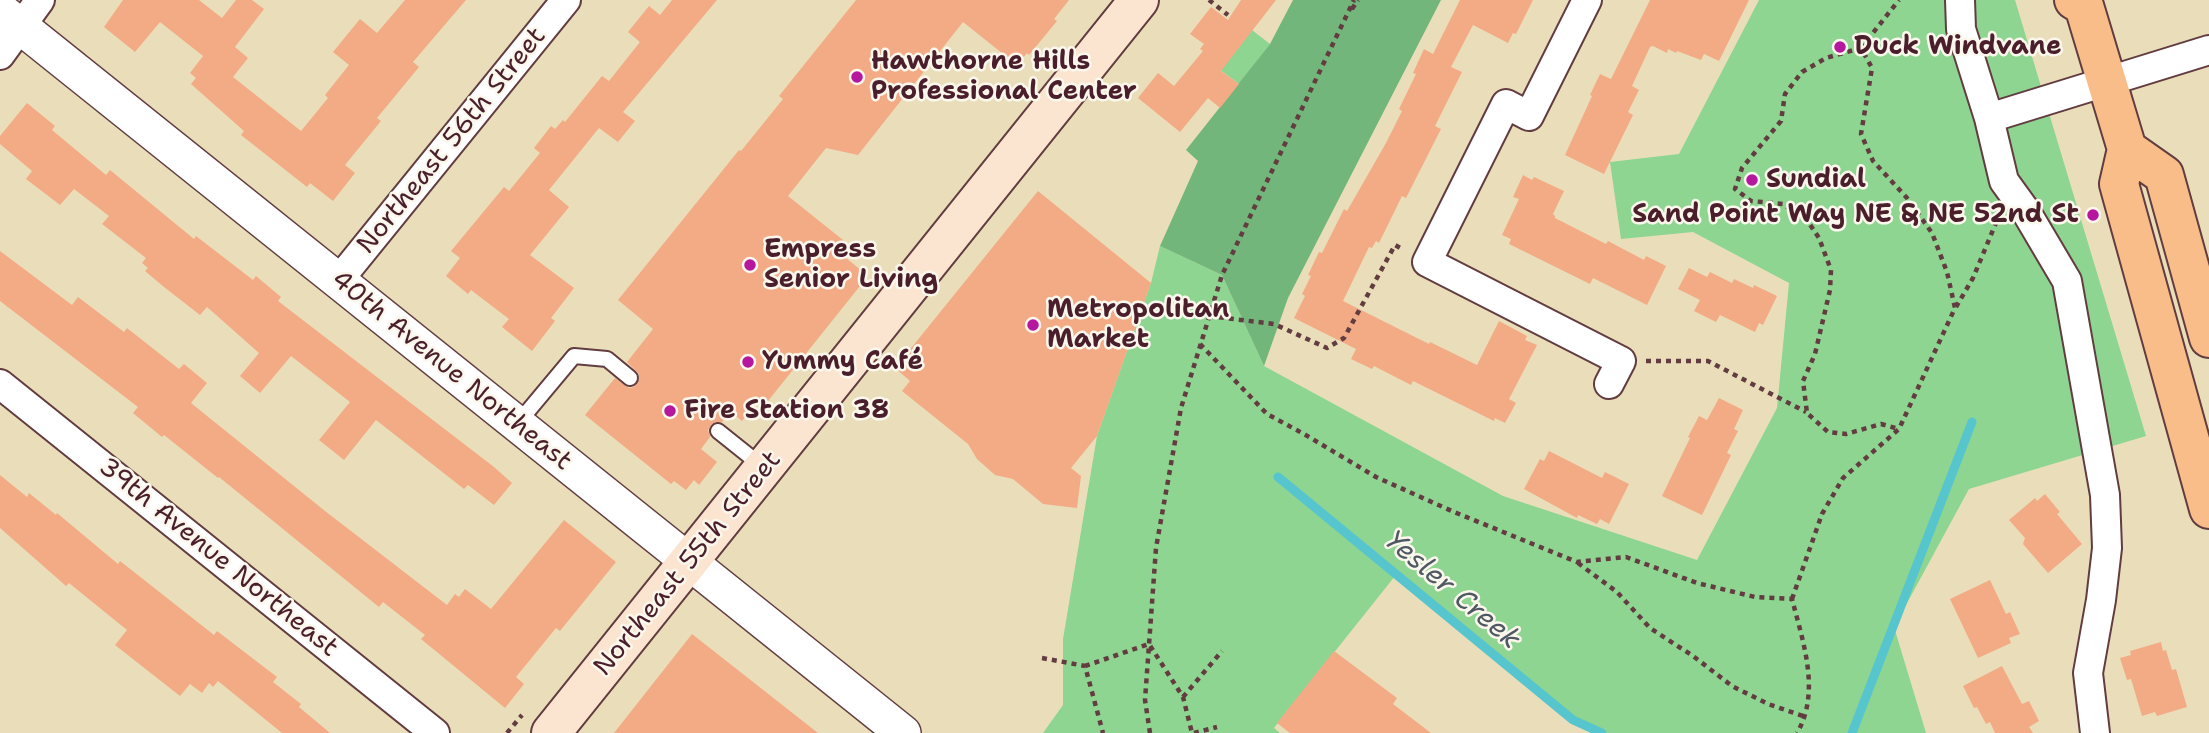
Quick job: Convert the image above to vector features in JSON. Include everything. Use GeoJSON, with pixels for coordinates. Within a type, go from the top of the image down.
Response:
{"type":"FeatureCollection","features":[{"type":"Feature","properties":{"kind":"main road","name":"Northeast 55th Street"},"geometry":{"type":"LineString","coordinates":[[551,733],[1139,0]]}},
{"type":"Feature","properties":{"kind":"main road"},"geometry":{"type":"LineString","coordinates":[[2081,2],[2127,149],[2119,184],[2209,509]]}},
{"type":"Feature","properties":{"kind":"main road"},"geometry":{"type":"LineString","coordinates":[[2127,149],[2164,175],[2209,338]]}},
{"type":"Feature","properties":{"kind":"street","name":"Northeast 56th Street"},"geometry":{"type":"LineString","coordinates":[[338,281],[566,0]]}},
{"type":"Feature","properties":{"kind":"street"},"geometry":{"type":"LineString","coordinates":[[1587,0],[1529,116],[1506,104],[1427,261],[1615,372]]}},
{"type":"Feature","properties":{"kind":"street"},"geometry":{"type":"LineString","coordinates":[[1960,0],[1961,29],[1989,118],[2004,181],[2025,210],[2067,281],[2105,495],[2107,548],[2088,673],[2095,733]]}},
{"type":"Feature","properties":{"kind":"street","name":"40th Avenue Northeast"},"geometry":{"type":"LineString","coordinates":[[20,12],[338,281],[903,733]]}},
{"type":"Feature","properties":{"kind":"street"},"geometry":{"type":"LineString","coordinates":[[0,55],[20,12]]}},
{"type":"Feature","properties":{"kind":"street"},"geometry":{"type":"LineString","coordinates":[[1989,118],[2209,50]]}},
{"type":"Feature","properties":{"kind":"street","name":"39th Avenue Northeast"},"geometry":{"type":"LineString","coordinates":[[0,384],[435,733]]}},
{"type":"Feature","properties":{"kind":"lane"},"geometry":{"type":"LineString","coordinates":[[517,424],[574,355],[607,359],[630,378]]}},
{"type":"Feature","properties":{"kind":"lane"},"geometry":{"type":"LineString","coordinates":[[718,431],[765,468]]}},
{"type":"Feature","properties":{"kind":"path"},"geometry":{"type":"LineString","coordinates":[[1209,0],[1228,15]]}},
{"type":"Feature","properties":{"kind":"path"},"geometry":{"type":"LineString","coordinates":[[1150,733],[1146,700],[1156,548],[1181,408],[1222,275],[1356,0]]}},
{"type":"Feature","properties":{"kind":"path"},"geometry":{"type":"LineString","coordinates":[[1807,413],[1803,380],[1815,354],[1830,289],[1831,270],[1819,239],[1809,223],[1783,204],[1751,201],[1735,188],[1742,168],[1781,121],[1785,94],[1802,72],[1826,58],[1861,48],[1899,0]]}},
{"type":"Feature","properties":{"kind":"path"},"geometry":{"type":"LineString","coordinates":[[1861,48],[1872,68],[1861,134],[1873,161],[1908,198],[1932,233],[1947,272],[1955,308]]}},
{"type":"Feature","properties":{"kind":"path"},"geometry":{"type":"LineString","coordinates":[[1797,733],[1807,717],[1809,675],[1792,599],[1822,514],[1843,478],[1899,429],[1955,308],[1973,278],[1997,218],[2025,210]]}},
{"type":"Feature","properties":{"kind":"path"},"geometry":{"type":"LineString","coordinates":[[1209,316],[1274,324],[1326,348],[1344,338],[1395,245],[1427,261]]}},
{"type":"Feature","properties":{"kind":"path"},"geometry":{"type":"LineString","coordinates":[[1200,344],[1267,414],[1376,477],[1577,562],[1617,592],[1650,628],[1732,686],[1768,704],[1807,717]]}},
{"type":"Feature","properties":{"kind":"path"},"geometry":{"type":"LineString","coordinates":[[1615,372],[1708,361],[1807,413],[1828,432],[1846,434],[1881,424],[1899,429]]}},
{"type":"Feature","properties":{"kind":"path"},"geometry":{"type":"LineString","coordinates":[[1577,562],[1626,557],[1697,583],[1755,597],[1792,599]]}},
{"type":"Feature","properties":{"kind":"path"},"geometry":{"type":"LineString","coordinates":[[1042,658],[1085,666],[1149,644]]}},
{"type":"Feature","properties":{"kind":"path"},"geometry":{"type":"LineString","coordinates":[[1149,644],[1183,697],[1193,733],[1217,727]]}},
{"type":"Feature","properties":{"kind":"path"},"geometry":{"type":"LineString","coordinates":[[1183,697],[1222,651]]}},
{"type":"Feature","properties":{"kind":"path"},"geometry":{"type":"LineString","coordinates":[[1085,666],[1102,733]]}},
{"type":"Feature","properties":{"kind":"green space"},"geometry":{"type":"Polygon","coordinates":[[[1293,0],[1441,0],[1288,298],[1264,366],[1222,275],[1160,246],[1198,161],[1186,150],[1270,44],[1293,0]]]}},
{"type":"Feature","properties":{"kind":"green space"},"geometry":{"type":"Polygon","coordinates":[[[1759,0],[2015,0],[2146,436],[1969,489],[1894,627],[1926,733],[1591,733],[1395,576],[1274,728],[1280,733],[1043,733],[1063,705],[1063,639],[1097,436],[1151,283],[1160,246],[1222,275],[1264,366],[1503,496],[1697,560],[1777,408],[1789,283],[1693,232],[1621,239],[1610,162],[1679,154],[1759,0]]]}},
{"type":"Feature","properties":{"kind":"green space"},"geometry":{"type":"Polygon","coordinates":[[[1252,30],[1270,44],[1239,84],[1220,70],[1252,30]]]}},
{"type":"Feature","properties":{"kind":"building"},"geometry":{"type":"Polygon","coordinates":[[[123,0],[199,0],[222,18],[236,0],[252,0],[264,9],[235,47],[248,58],[233,77],[301,131],[328,98],[325,95],[349,65],[333,52],[360,19],[377,33],[405,0],[466,0],[413,62],[419,67],[377,118],[381,121],[345,165],[355,173],[333,201],[310,183],[307,187],[241,135],[244,131],[191,84],[196,78],[190,73],[203,56],[160,22],[135,52],[104,27],[123,0]]]}},
{"type":"Feature","properties":{"kind":"building"},"geometry":{"type":"Polygon","coordinates":[[[672,0],[717,0],[623,112],[635,121],[618,142],[599,128],[549,190],[569,207],[530,255],[574,288],[551,318],[555,321],[532,351],[502,327],[509,319],[471,290],[468,294],[446,276],[460,258],[451,251],[504,187],[509,191],[540,153],[534,148],[551,126],[555,129],[563,120],[565,122],[602,76],[609,81],[640,42],[628,32],[649,6],[660,15],[672,0]]]}},
{"type":"Feature","properties":{"kind":"building"},"geometry":{"type":"Polygon","coordinates":[[[856,0],[1069,0],[1054,19],[1057,21],[1029,55],[1027,53],[1017,65],[963,22],[858,155],[826,148],[788,196],[848,244],[840,253],[868,276],[764,406],[758,402],[742,421],[731,412],[722,422],[711,425],[708,430],[710,437],[701,449],[717,462],[699,485],[694,480],[686,490],[674,481],[671,484],[585,415],[615,378],[629,388],[634,387],[639,380],[639,374],[627,362],[653,329],[618,300],[783,99],[779,96],[856,0]]]}},
{"type":"Feature","properties":{"kind":"building"},"geometry":{"type":"Polygon","coordinates":[[[1241,0],[1276,0],[1221,71],[1239,84],[1220,108],[1208,98],[1180,132],[1138,98],[1158,73],[1174,86],[1203,51],[1200,49],[1204,44],[1190,34],[1211,7],[1228,20],[1241,0]]]}},
{"type":"Feature","properties":{"kind":"building"},"geometry":{"type":"Polygon","coordinates":[[[1460,0],[1533,0],[1516,34],[1513,33],[1508,43],[1473,25],[1451,67],[1462,72],[1435,126],[1441,129],[1406,198],[1402,196],[1379,243],[1376,241],[1372,248],[1369,247],[1343,301],[1477,365],[1499,321],[1527,336],[1525,340],[1537,345],[1509,399],[1516,403],[1505,423],[1495,418],[1494,421],[1413,381],[1411,385],[1374,366],[1372,369],[1351,359],[1356,349],[1294,318],[1305,296],[1302,294],[1311,276],[1308,275],[1319,252],[1322,253],[1344,209],[1347,211],[1402,111],[1399,109],[1416,74],[1413,73],[1424,49],[1433,54],[1460,0]]]}},
{"type":"Feature","properties":{"kind":"building"},"geometry":{"type":"Polygon","coordinates":[[[1650,0],[1749,0],[1719,61],[1704,54],[1701,60],[1677,51],[1676,53],[1668,49],[1667,53],[1650,47],[1632,86],[1639,90],[1628,112],[1633,115],[1604,174],[1565,155],[1600,74],[1611,79],[1650,0]]]}},
{"type":"Feature","properties":{"kind":"building"},"geometry":{"type":"Polygon","coordinates":[[[27,103],[55,126],[52,130],[106,175],[110,170],[194,239],[196,236],[253,280],[256,276],[281,297],[278,301],[494,467],[512,483],[494,505],[468,485],[464,489],[376,420],[344,460],[319,440],[350,402],[291,356],[260,393],[240,376],[259,353],[207,307],[200,315],[145,271],[148,268],[142,263],[146,258],[102,224],[109,216],[74,189],[60,205],[26,179],[32,171],[0,144],[0,136],[27,103]]]}},
{"type":"Feature","properties":{"kind":"building"},"geometry":{"type":"Polygon","coordinates":[[[1523,175],[1532,180],[1534,177],[1564,191],[1553,214],[1555,218],[1606,244],[1608,241],[1644,260],[1646,256],[1666,266],[1647,305],[1593,278],[1590,284],[1509,244],[1511,239],[1502,235],[1519,199],[1513,197],[1523,175]]]}},
{"type":"Feature","properties":{"kind":"building","name":"Metropolitan Market"},"geometry":{"type":"Polygon","coordinates":[[[1038,191],[1151,283],[1097,436],[1071,468],[1081,476],[1077,508],[1043,504],[1013,479],[995,475],[977,459],[968,444],[902,391],[910,381],[895,368],[1038,191]]]}},
{"type":"Feature","properties":{"kind":"building"},"geometry":{"type":"Polygon","coordinates":[[[0,251],[72,305],[78,297],[124,332],[127,328],[179,369],[184,364],[207,383],[191,403],[447,605],[455,594],[459,597],[465,589],[491,609],[564,520],[616,562],[560,631],[556,628],[516,677],[524,684],[505,708],[421,639],[425,635],[383,602],[379,607],[219,477],[164,435],[162,437],[133,413],[138,407],[0,301],[0,251]]]}},
{"type":"Feature","properties":{"kind":"building"},"geometry":{"type":"Polygon","coordinates":[[[1689,268],[1707,277],[1710,272],[1732,283],[1734,279],[1753,288],[1754,285],[1777,296],[1763,325],[1759,323],[1755,332],[1720,315],[1716,322],[1694,311],[1700,300],[1678,289],[1689,268]]]}},
{"type":"Feature","properties":{"kind":"building"},"geometry":{"type":"Polygon","coordinates":[[[1719,398],[1743,410],[1734,429],[1738,431],[1727,453],[1731,455],[1702,515],[1662,496],[1699,416],[1707,420],[1719,398]]]}},
{"type":"Feature","properties":{"kind":"building"},"geometry":{"type":"Polygon","coordinates":[[[1549,451],[1602,478],[1605,472],[1629,484],[1609,524],[1600,519],[1597,524],[1578,515],[1577,518],[1524,489],[1540,459],[1544,461],[1549,451]]]}},
{"type":"Feature","properties":{"kind":"building"},"geometry":{"type":"Polygon","coordinates":[[[0,475],[27,497],[29,493],[56,515],[57,513],[118,564],[120,561],[214,635],[217,631],[277,677],[273,682],[301,704],[299,707],[330,733],[282,733],[218,681],[213,687],[209,683],[202,693],[190,684],[180,696],[115,645],[127,630],[69,583],[66,586],[0,528],[0,475]]]}},
{"type":"Feature","properties":{"kind":"building"},"geometry":{"type":"Polygon","coordinates":[[[2045,494],[2060,512],[2057,514],[2082,544],[2048,573],[2023,544],[2025,538],[2009,520],[2035,498],[2037,501],[2045,494]]]}},
{"type":"Feature","properties":{"kind":"building"},"geometry":{"type":"Polygon","coordinates":[[[1990,580],[2006,614],[2010,612],[2020,634],[2009,638],[2011,643],[1978,658],[1950,599],[1990,580]]]}},
{"type":"Feature","properties":{"kind":"building"},"geometry":{"type":"Polygon","coordinates":[[[692,634],[818,733],[614,733],[692,634]]]}},
{"type":"Feature","properties":{"kind":"building"},"geometry":{"type":"Polygon","coordinates":[[[2161,642],[2172,670],[2176,669],[2187,707],[2157,716],[2155,712],[2142,716],[2131,679],[2127,680],[2120,658],[2131,655],[2130,651],[2161,642]]]}},
{"type":"Feature","properties":{"kind":"building"},"geometry":{"type":"Polygon","coordinates":[[[1334,651],[1397,698],[1393,704],[1431,733],[1290,733],[1277,723],[1334,651]]]}},
{"type":"Feature","properties":{"kind":"building"},"geometry":{"type":"Polygon","coordinates":[[[2002,666],[2022,704],[2029,701],[2039,721],[2029,727],[2033,733],[1995,733],[1990,722],[1986,724],[1977,707],[1974,708],[1963,686],[2002,666]]]}},
{"type":"Feature","properties":{"kind":"waterway","name":"Yesler Creek"},"geometry":{"type":"LineString","coordinates":[[1852,733],[1972,422]]}},
{"type":"Feature","properties":{"kind":"waterway","name":"Yesler Creek"},"geometry":{"type":"LineString","coordinates":[[1278,477],[1573,720],[1602,733]]}},
{"type":"Feature","properties":{"kind":"place","name":"Duck Windvane"},"geometry":{"type":"Point","coordinates":[1840,47]}},
{"type":"Feature","properties":{"kind":"place","name":"Hawthorne Hills Professional Center"},"geometry":{"type":"Point","coordinates":[857,77]}},
{"type":"Feature","properties":{"kind":"place","name":"Sundial"},"geometry":{"type":"Point","coordinates":[1752,180]}},
{"type":"Feature","properties":{"kind":"place","name":"Sand Point Way NE & NE 52nd St"},"geometry":{"type":"Point","coordinates":[2093,215]}},
{"type":"Feature","properties":{"kind":"place","name":"Empress Senior Living"},"geometry":{"type":"Point","coordinates":[750,265]}},
{"type":"Feature","properties":{"kind":"place","name":"Metropolitan Market"},"geometry":{"type":"Point","coordinates":[1033,325]}},
{"type":"Feature","properties":{"kind":"place","name":"Yummy Café"},"geometry":{"type":"Point","coordinates":[748,362]}},
{"type":"Feature","properties":{"kind":"place","name":"Fire Station 38"},"geometry":{"type":"Point","coordinates":[670,411]}}]}
